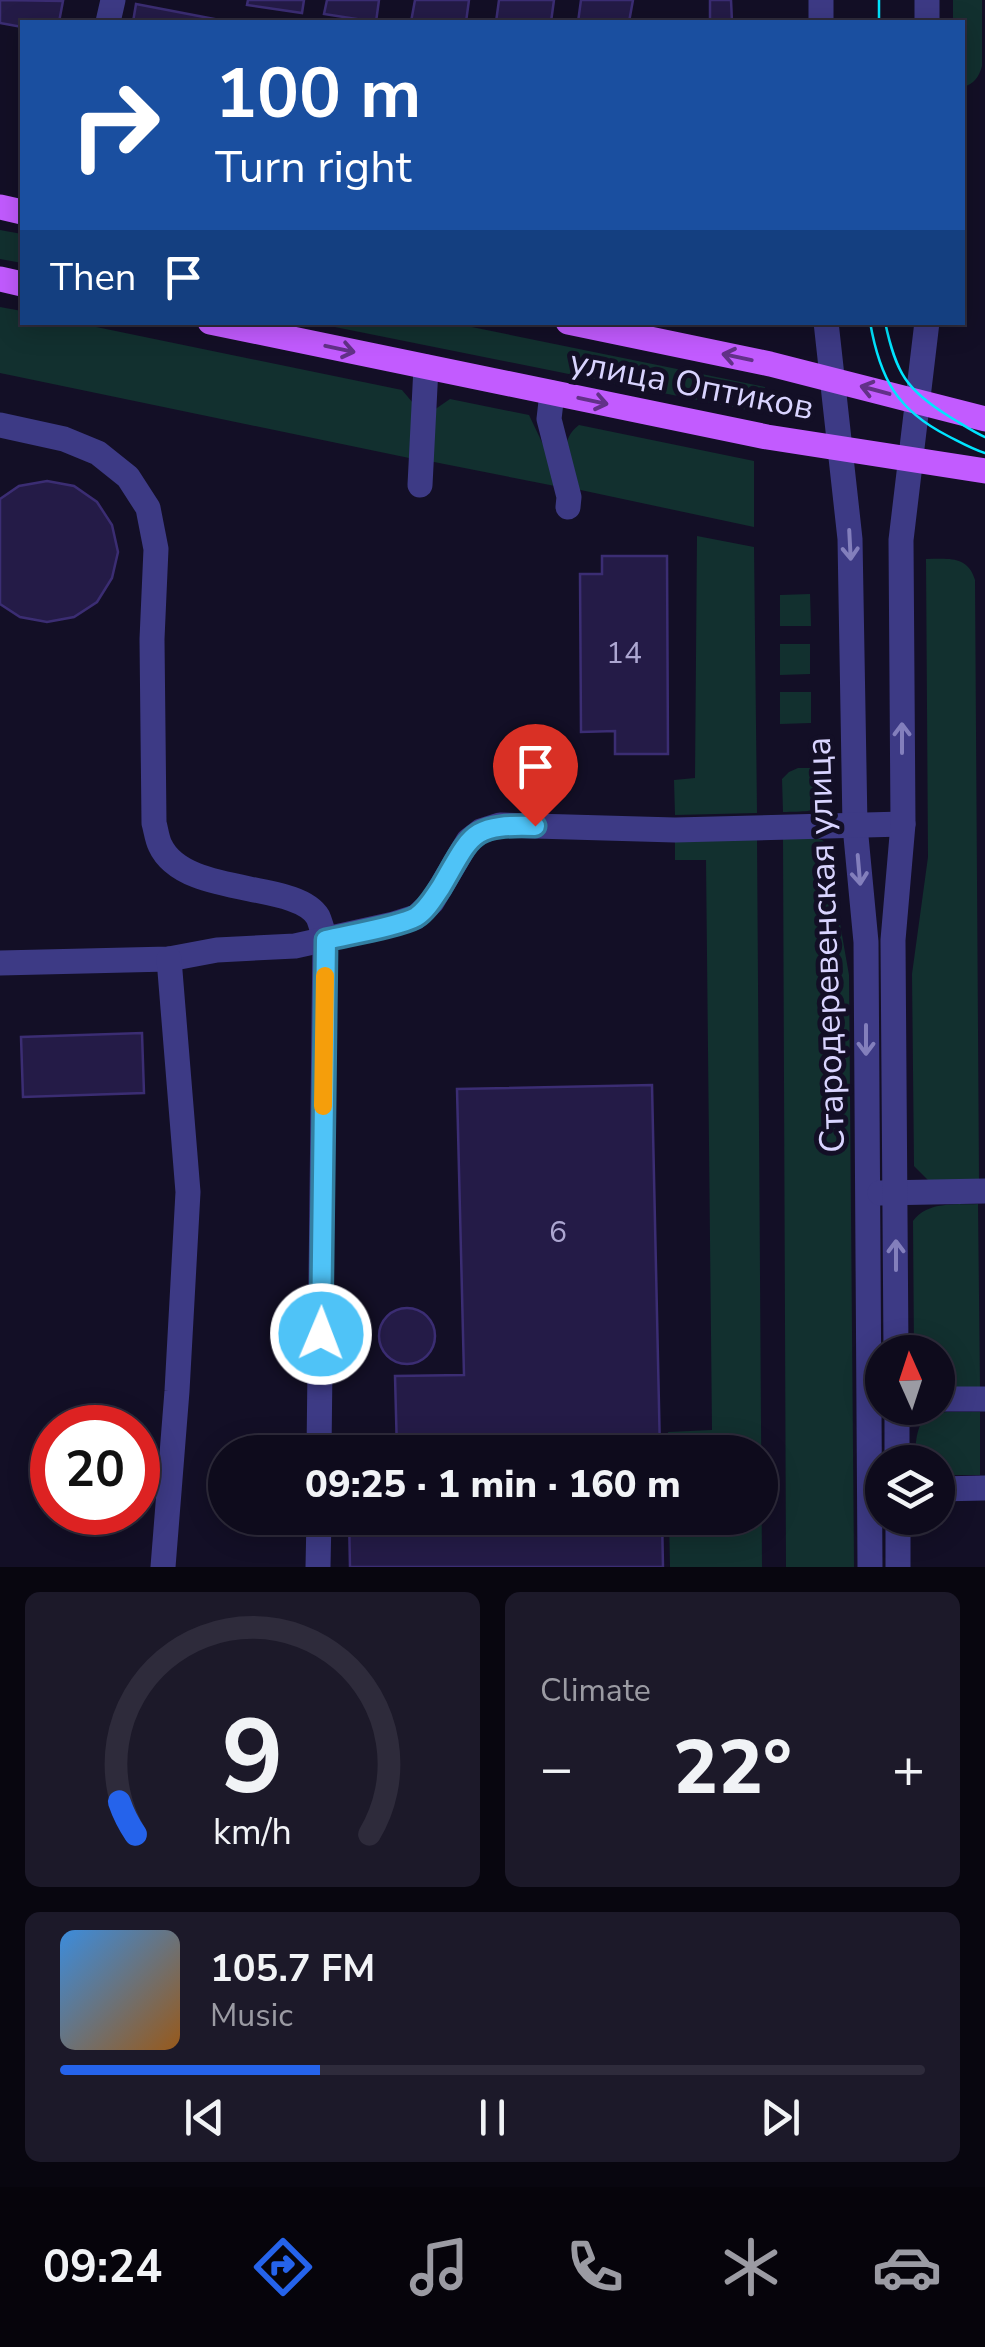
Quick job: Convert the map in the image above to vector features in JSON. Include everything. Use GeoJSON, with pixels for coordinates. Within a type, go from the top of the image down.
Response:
{"type":"FeatureCollection","features":[{"type":"Feature","properties":{"kind":"main road","name":"улица Оптиков"},"geometry":{"type":"LineString","coordinates":[[224,325],[767,437],[985,471]]}},
{"type":"Feature","properties":{"kind":"main road","name":"улица Оптиков"},"geometry":{"type":"LineString","coordinates":[[582,325],[770,364],[985,419]]}},
{"type":"Feature","properties":{"kind":"street","name":"Стародеревенская улица"},"geometry":{"type":"LineString","coordinates":[[826,325],[850,539],[855,826],[866,942],[867,1193],[873,1335]]}},
{"type":"Feature","properties":{"kind":"street","name":"Стародеревенская улица"},"geometry":{"type":"LineString","coordinates":[[896,1335],[893,940],[903,824],[901,540],[927,325]]}},
{"type":"Feature","properties":{"kind":"street"},"geometry":{"type":"LineString","coordinates":[[420,485],[426,367]]}},
{"type":"Feature","properties":{"kind":"street"},"geometry":{"type":"LineString","coordinates":[[552,392],[548,419],[569,496],[568,507]]}},
{"type":"Feature","properties":{"kind":"street"},"geometry":{"type":"LineString","coordinates":[[0,425],[64,439],[98,453],[128,477],[148,508],[156,549],[152,639],[154,823],[161,848],[180,868],[208,880],[293,900],[316,914],[326,940],[319,1435]]}},
{"type":"Feature","properties":{"kind":"street"},"geometry":{"type":"LineString","coordinates":[[0,963],[169,958],[218,950],[295,946],[416,917],[432,902],[468,841],[480,831],[500,825],[675,830],[903,824]]}},
{"type":"Feature","properties":{"kind":"street"},"geometry":{"type":"LineString","coordinates":[[164,1567],[188,1192],[169,958]]}},
{"type":"Feature","properties":{"kind":"street"},"geometry":{"type":"LineString","coordinates":[[867,1193],[985,1191]]}},
{"type":"Feature","properties":{"kind":"street"},"geometry":{"type":"LineString","coordinates":[[955,1400],[985,1399]]}},
{"type":"Feature","properties":{"kind":"street"},"geometry":{"type":"LineString","coordinates":[[955,1489],[985,1488]]}},
{"type":"Feature","properties":{"kind":"street"},"geometry":{"type":"LineString","coordinates":[[318,1535],[318,1567]]}},
{"type":"Feature","properties":{"kind":"street","name":"Стародеревенская улица"},"geometry":{"type":"LineString","coordinates":[[870,1567],[872,1535]]}},
{"type":"Feature","properties":{"kind":"street"},"geometry":{"type":"LineString","coordinates":[[898,1535],[898,1567]]}},
{"type":"Feature","properties":{"kind":"green space"},"geometry":{"type":"Polygon","coordinates":[[[953,0],[982,0],[982,66],[976,80],[965,86],[965,20],[953,20],[953,0]]]}},
{"type":"Feature","properties":{"kind":"green space"},"geometry":{"type":"Polygon","coordinates":[[[0,230],[20,234],[20,263],[0,259],[0,230]]]}},
{"type":"Feature","properties":{"kind":"green space"},"geometry":{"type":"Polygon","coordinates":[[[0,307],[20,311],[20,325],[87,325],[402,390],[413,403],[414,459],[0,373],[0,307]]]}},
{"type":"Feature","properties":{"kind":"green space"},"geometry":{"type":"Polygon","coordinates":[[[325,325],[462,325],[765,387],[762,413],[325,325]]]}},
{"type":"Feature","properties":{"kind":"green space"},"geometry":{"type":"Polygon","coordinates":[[[450,399],[529,415],[549,457],[555,486],[429,461],[434,410],[450,399]]]}},
{"type":"Feature","properties":{"kind":"green space"},"geometry":{"type":"Polygon","coordinates":[[[579,425],[754,461],[754,527],[576,489],[566,447],[579,425]]]}},
{"type":"Feature","properties":{"kind":"green space"},"geometry":{"type":"Polygon","coordinates":[[[697,536],[754,547],[757,813],[675,815],[674,780],[695,778],[697,536]]]}},
{"type":"Feature","properties":{"kind":"green space"},"geometry":{"type":"Polygon","coordinates":[[[926,559],[962,562],[975,580],[979,1180],[928,1180],[914,1166],[912,974],[928,857],[926,559]]]}},
{"type":"Feature","properties":{"kind":"green space"},"geometry":{"type":"Polygon","coordinates":[[[810,594],[811,626],[780,626],[780,595],[810,594]]]}},
{"type":"Feature","properties":{"kind":"green space"},"geometry":{"type":"Polygon","coordinates":[[[780,644],[810,644],[810,674],[780,675],[780,644]]]}},
{"type":"Feature","properties":{"kind":"green space"},"geometry":{"type":"Polygon","coordinates":[[[780,692],[811,692],[811,723],[780,724],[780,692]]]}},
{"type":"Feature","properties":{"kind":"green space"},"geometry":{"type":"Polygon","coordinates":[[[798,768],[828,768],[825,801],[816,809],[783,812],[782,779],[798,768]]]}},
{"type":"Feature","properties":{"kind":"green space"},"geometry":{"type":"Polygon","coordinates":[[[813,837],[829,846],[849,975],[854,1567],[786,1567],[783,838],[813,837]]]}},
{"type":"Feature","properties":{"kind":"green space"},"geometry":{"type":"Polygon","coordinates":[[[757,838],[761,1435],[668,1435],[712,1430],[706,860],[675,860],[675,841],[757,838]]]}},
{"type":"Feature","properties":{"kind":"green space"},"geometry":{"type":"Polygon","coordinates":[[[978,1204],[980,1387],[955,1388],[955,1335],[914,1335],[913,1221],[926,1210],[978,1204]]]}},
{"type":"Feature","properties":{"kind":"green space"},"geometry":{"type":"Polygon","coordinates":[[[955,1412],[980,1412],[980,1475],[955,1475],[955,1445],[916,1445],[921,1425],[955,1425],[955,1412]]]}},
{"type":"Feature","properties":{"kind":"green space"},"geometry":{"type":"Polygon","coordinates":[[[669,1535],[762,1535],[762,1567],[670,1567],[669,1535]]]}},
{"type":"Feature","properties":{"kind":"building"},"geometry":{"type":"Polygon","coordinates":[[[0,0],[63,1],[59,20],[20,20],[20,27],[0,23],[0,0]]]}},
{"type":"Feature","properties":{"kind":"building"},"geometry":{"type":"Polygon","coordinates":[[[248,0],[304,0],[302,13],[247,5],[248,0]]]}},
{"type":"Feature","properties":{"kind":"building"},"geometry":{"type":"Polygon","coordinates":[[[327,0],[379,0],[376,20],[324,14],[327,0]]]}},
{"type":"Feature","properties":{"kind":"building"},"geometry":{"type":"Polygon","coordinates":[[[415,0],[469,0],[466,20],[411,20],[415,0]]]}},
{"type":"Feature","properties":{"kind":"building"},"geometry":{"type":"Polygon","coordinates":[[[499,0],[554,0],[551,20],[496,20],[499,0]]]}},
{"type":"Feature","properties":{"kind":"building"},"geometry":{"type":"Polygon","coordinates":[[[581,0],[633,0],[629,20],[578,20],[581,0]]]}},
{"type":"Feature","properties":{"kind":"building"},"geometry":{"type":"Polygon","coordinates":[[[710,0],[731,0],[732,20],[710,20],[710,0]]]}},
{"type":"Feature","properties":{"kind":"building"},"geometry":{"type":"Polygon","coordinates":[[[136,4],[220,20],[133,20],[136,4]]]}},
{"type":"Feature","properties":{"kind":"building"},"geometry":{"type":"Polygon","coordinates":[[[47,481],[74,486],[97,502],[112,525],[118,552],[112,578],[97,602],[74,617],[47,622],[20,617],[0,604],[0,499],[19,486],[47,481]]]}},
{"type":"Feature","properties":{"kind":"building"},"geometry":{"type":"Polygon","coordinates":[[[602,556],[667,556],[668,754],[615,754],[615,731],[581,732],[580,574],[602,574],[602,556]]]}},
{"type":"Feature","properties":{"kind":"building"},"geometry":{"type":"Polygon","coordinates":[[[142,1033],[144,1093],[23,1097],[21,1037],[142,1033]]]}},
{"type":"Feature","properties":{"kind":"building"},"geometry":{"type":"Polygon","coordinates":[[[652,1085],[660,1435],[397,1435],[395,1376],[464,1375],[457,1089],[652,1085]]]}},
{"type":"Feature","properties":{"kind":"building"},"geometry":{"type":"Polygon","coordinates":[[[407,1308],[427,1316],[435,1336],[427,1356],[407,1364],[387,1356],[379,1336],[387,1316],[407,1308]]]}},
{"type":"Feature","properties":{"kind":"building"},"geometry":{"type":"Polygon","coordinates":[[[349,1535],[662,1535],[663,1567],[350,1567],[349,1535]]]}},
{"type":"Feature","properties":{"kind":"tram line"},"geometry":{"type":"LineString","coordinates":[[879,0],[879,20]]}},
{"type":"Feature","properties":{"kind":"tram line"},"geometry":{"type":"LineString","coordinates":[[871,325],[879,360],[904,404],[930,426],[985,453]]}},
{"type":"Feature","properties":{"kind":"tram line"},"geometry":{"type":"LineString","coordinates":[[886,325],[899,367],[913,389],[985,437]]}},
{"type":"Feature","properties":{"kind":"slow traffic"},"geometry":{"type":"LineString","coordinates":[[323,1106],[325,976]]}},
{"type":"Feature","properties":{"kind":"route"},"geometry":{"type":"LineString","coordinates":[[321,1334],[326,940],[416,917],[432,902],[468,841],[480,831],[500,825],[535,826]]}}]}
